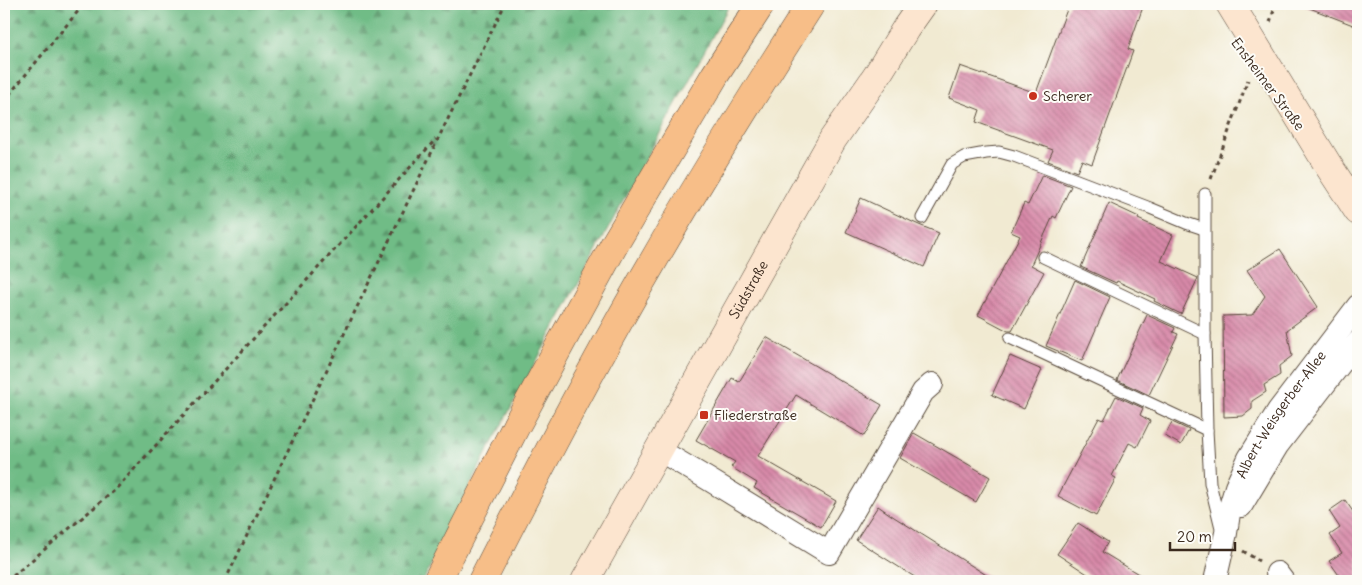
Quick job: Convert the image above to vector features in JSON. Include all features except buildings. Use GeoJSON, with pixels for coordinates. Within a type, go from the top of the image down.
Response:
{"type":"FeatureCollection","features":[{"type":"Feature","properties":{"kind":"highway"},"geometry":{"type":"LineString","coordinates":[[437,581],[516,426],[614,245],[760,4]]}},
{"type":"Feature","properties":{"kind":"highway"},"geometry":{"type":"LineString","coordinates":[[482,581],[553,442],[651,265],[810,4]]}},
{"type":"Feature","properties":{"kind":"street","name":"Südstraße"},"geometry":{"type":"LineString","coordinates":[[585,581],[833,139],[923,4]]}},
{"type":"Feature","properties":{"kind":"street","name":"Ensheimer Straße"},"geometry":{"type":"LineString","coordinates":[[1210,4],[1328,164]]}},
{"type":"Feature","properties":{"kind":"street","name":"Ensheimer Straße"},"geometry":{"type":"LineString","coordinates":[[1230,4],[1358,211]]}},
{"type":"Feature","properties":{"kind":"street","name":"Albert-Weisgerber-Allee"},"geometry":{"type":"LineString","coordinates":[[1215,581],[1230,507],[1236,487],[1249,458],[1278,411],[1358,306]]}},
{"type":"Feature","properties":{"kind":"street","name":"Albert-Weisgerber-Allee"},"geometry":{"type":"LineString","coordinates":[[1225,536],[1277,446],[1358,342]]}},
{"type":"Feature","properties":{"kind":"street"},"geometry":{"type":"LineString","coordinates":[[659,450],[830,552],[881,461],[923,392],[932,384]]}},
{"type":"Feature","properties":{"kind":"lane"},"geometry":{"type":"LineString","coordinates":[[922,218],[952,164],[973,154],[1000,152],[1204,229]]}},
{"type":"Feature","properties":{"kind":"lane","name":"Albert-Weisgerber-Allee"},"geometry":{"type":"LineString","coordinates":[[1205,194],[1205,334],[1210,483],[1225,536]]}},
{"type":"Feature","properties":{"kind":"lane"},"geometry":{"type":"LineString","coordinates":[[1043,257],[1205,334]]}},
{"type":"Feature","properties":{"kind":"lane"},"geometry":{"type":"LineString","coordinates":[[1010,338],[1207,430]]}},
{"type":"Feature","properties":{"kind":"path"},"geometry":{"type":"LineString","coordinates":[[4,101],[84,4]]}},
{"type":"Feature","properties":{"kind":"path"},"geometry":{"type":"LineString","coordinates":[[225,581],[438,137],[505,4]]}},
{"type":"Feature","properties":{"kind":"path"},"geometry":{"type":"LineString","coordinates":[[1205,194],[1254,65]]}},
{"type":"Feature","properties":{"kind":"path"},"geometry":{"type":"LineString","coordinates":[[7,581],[115,490],[438,137]]}},
{"type":"Feature","properties":{"kind":"path"},"geometry":{"type":"LineString","coordinates":[[1225,536],[1280,577]]}},
{"type":"Feature","properties":{"kind":"green space"},"geometry":{"type":"Polygon","coordinates":[[[4,4],[730,4],[486,454],[423,581],[4,581],[4,4]]]}},
{"type":"Feature","properties":{"kind":"place","name":"Scherer"},"geometry":{"type":"Point","coordinates":[1033,96]}},
{"type":"Feature","properties":{"kind":"place","name":"Fliederstraße"},"geometry":{"type":"Point","coordinates":[704,415]}}]}
